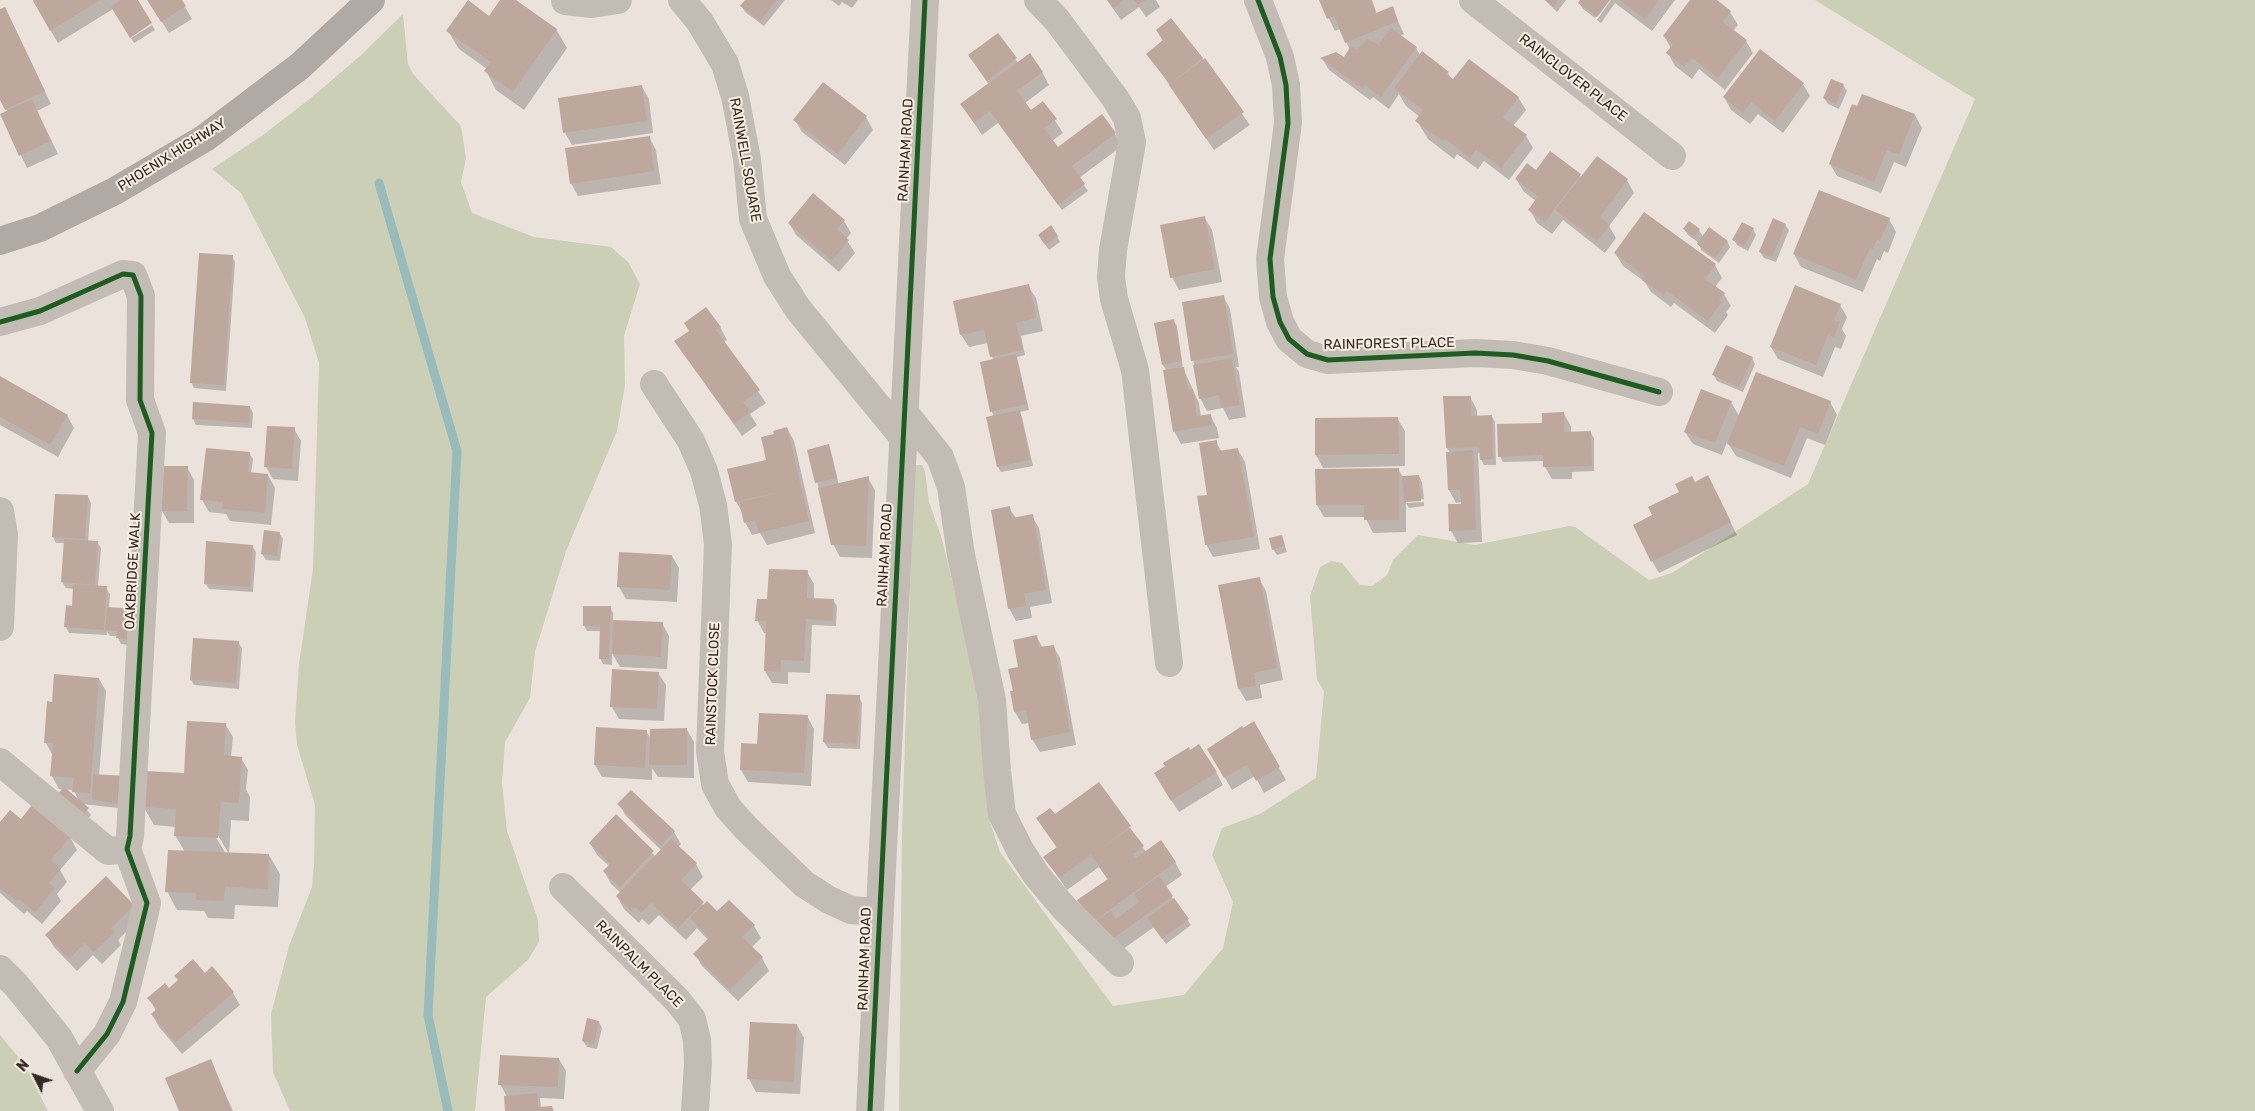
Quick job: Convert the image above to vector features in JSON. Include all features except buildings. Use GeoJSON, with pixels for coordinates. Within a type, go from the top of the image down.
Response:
{"type":"FeatureCollection","features":[{"type":"Feature","properties":{"kind":"main road","name":"PHOENIX HIGHWAY"},"geometry":{"type":"LineString","coordinates":[[0,241],[40,228],[115,191],[206,138],[300,66],[371,0]]}},
{"type":"Feature","properties":{"kind":"street"},"geometry":{"type":"LineString","coordinates":[[566,1],[592,4],[618,0]]}},
{"type":"Feature","properties":{"kind":"street","name":"RAINWELL SQUARE"},"geometry":{"type":"LineString","coordinates":[[682,0],[700,22],[725,64],[735,96],[747,159],[753,219],[777,276],[798,309],[903,425],[940,457],[951,487],[961,556],[992,700],[1002,814],[1020,850],[1037,876],[1064,908],[1120,963]]}},
{"type":"Feature","properties":{"kind":"street","name":"RAINHAM ROAD"},"geometry":{"type":"LineString","coordinates":[[870,1111],[878,912],[925,0]]}},
{"type":"Feature","properties":{"kind":"street"},"geometry":{"type":"LineString","coordinates":[[1038,0],[1057,20],[1115,98],[1127,118],[1132,142],[1113,250],[1111,277],[1114,299],[1135,370],[1169,663]]}},
{"type":"Feature","properties":{"kind":"street","name":"RAINFOREST PLACE"},"geometry":{"type":"LineString","coordinates":[[1258,0],[1280,57],[1286,86],[1288,123],[1270,259],[1273,297],[1280,322],[1290,339],[1307,354],[1328,360],[1475,353],[1513,354],[1548,361],[1659,392]]}},
{"type":"Feature","properties":{"kind":"street","name":"RAINCLOVER PLACE"},"geometry":{"type":"LineString","coordinates":[[1474,0],[1672,156]]}},
{"type":"Feature","properties":{"kind":"street","name":"OAKBRIDGE WALK"},"geometry":{"type":"LineString","coordinates":[[0,322],[40,311],[123,274],[133,275],[141,296],[140,400],[152,433],[130,836],[127,849]]}},
{"type":"Feature","properties":{"kind":"street","name":"RAINSTOCK CLOSE"},"geometry":{"type":"LineString","coordinates":[[654,384],[691,441],[704,471],[714,514],[718,544],[710,751],[715,784],[728,808],[804,884],[829,900],[851,910],[878,912]]}},
{"type":"Feature","properties":{"kind":"street"},"geometry":{"type":"LineString","coordinates":[[0,511],[4,536],[0,627]]}},
{"type":"Feature","properties":{"kind":"street"},"geometry":{"type":"LineString","coordinates":[[0,762],[108,851],[127,849],[147,903],[123,1002],[107,1034],[77,1071]]}},
{"type":"Feature","properties":{"kind":"street","name":"RAINPALM PLACE"},"geometry":{"type":"LineString","coordinates":[[562,887],[677,1000],[692,1019],[697,1040],[698,1062],[695,1111]]}},
{"type":"Feature","properties":{"kind":"street"},"geometry":{"type":"LineString","coordinates":[[0,969],[16,985],[59,1038],[100,1111]]}},
{"type":"Feature","properties":{"kind":"green space"},"geometry":{"type":"Polygon","coordinates":[[[1815,0],[2255,0],[2255,1111],[899,1111],[902,829],[914,465],[922,465],[925,471],[929,502],[942,539],[976,680],[986,745],[984,776],[990,822],[1000,852],[1113,1006],[1184,995],[1223,948],[1233,902],[1212,855],[1222,828],[1260,814],[1316,778],[1324,691],[1317,680],[1310,596],[1320,567],[1331,561],[1342,563],[1360,585],[1372,586],[1387,575],[1393,560],[1418,535],[1475,545],[1569,526],[1575,527],[1649,580],[1672,573],[1808,484],[1975,99],[1815,0]]]}},
{"type":"Feature","properties":{"kind":"green space"},"geometry":{"type":"Polygon","coordinates":[[[403,14],[408,64],[413,74],[461,126],[466,158],[461,182],[472,213],[534,237],[611,247],[628,262],[640,284],[624,336],[625,385],[617,431],[566,551],[535,652],[530,698],[505,742],[502,783],[507,831],[538,920],[539,942],[528,960],[486,997],[475,1111],[290,1111],[273,1072],[271,1014],[289,946],[312,887],[314,864],[315,805],[297,745],[295,722],[299,664],[313,569],[319,363],[305,318],[241,193],[212,169],[263,135],[312,97],[359,57],[403,14]]]}},
{"type":"Feature","properties":{"kind":"green space"},"geometry":{"type":"Polygon","coordinates":[[[0,1035],[24,1064],[48,1111],[0,1111],[0,1035]]]}},
{"type":"Feature","properties":{"kind":"waterway"},"geometry":{"type":"LineString","coordinates":[[379,183],[457,451],[428,1015],[448,1111]]}},
{"type":"Feature","properties":{"kind":"cycle path"},"geometry":{"type":"LineString","coordinates":[[870,1111],[925,0]]}},
{"type":"Feature","properties":{"kind":"cycle path"},"geometry":{"type":"LineString","coordinates":[[1258,0],[1280,57],[1286,85],[1288,123],[1270,259],[1273,297],[1280,322],[1289,339],[1307,354],[1328,360],[1475,353],[1513,355],[1548,361],[1659,392]]}},
{"type":"Feature","properties":{"kind":"cycle path"},"geometry":{"type":"LineString","coordinates":[[0,322],[40,311],[123,274],[133,275],[141,296],[140,400],[152,433],[130,836],[127,849],[147,903],[123,1002],[107,1034],[77,1071]]}}]}
